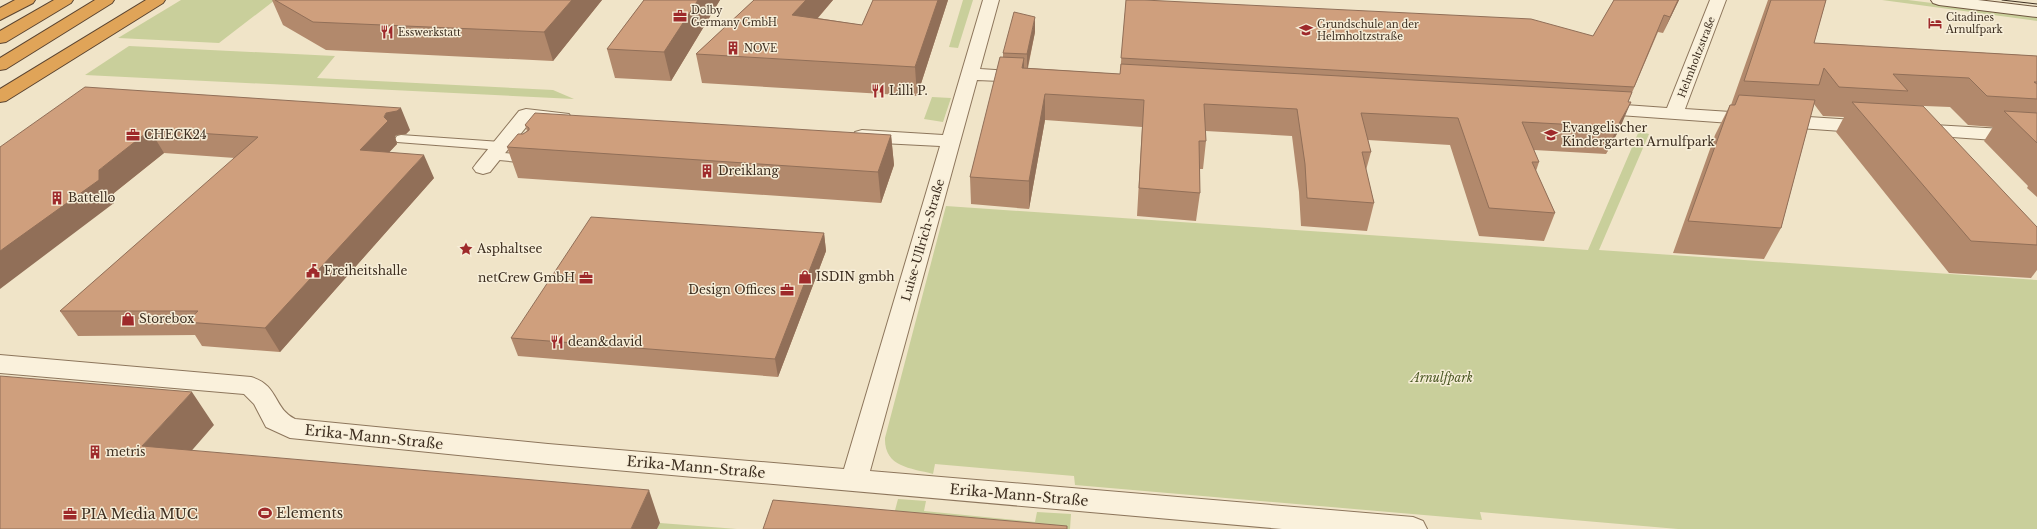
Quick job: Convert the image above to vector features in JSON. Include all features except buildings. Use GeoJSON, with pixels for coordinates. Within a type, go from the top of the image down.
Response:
{"type":"FeatureCollection","features":[{"type":"Feature","properties":{"kind":"highway"},"geometry":{"type":"LineString","coordinates":[[0,15],[27,0]]}},
{"type":"Feature","properties":{"kind":"highway"},"geometry":{"type":"LineString","coordinates":[[0,38],[65,0]]}},
{"type":"Feature","properties":{"kind":"highway"},"geometry":{"type":"LineString","coordinates":[[0,65],[106,0]]}},
{"type":"Feature","properties":{"kind":"highway"},"geometry":{"type":"LineString","coordinates":[[0,97],[98,35],[157,0]]}},
{"type":"Feature","properties":{"kind":"street","name":"Luise-Ullrich-Straße"},"geometry":{"type":"LineString","coordinates":[[854,481],[991,0]]}},
{"type":"Feature","properties":{"kind":"street","name":"Helmholtzstraße"},"geometry":{"type":"LineString","coordinates":[[1674,114],[1718,0]]}},
{"type":"Feature","properties":{"kind":"street"},"geometry":{"type":"LineString","coordinates":[[1939,0],[2037,12]]}},
{"type":"Feature","properties":{"kind":"street"},"geometry":{"type":"LineString","coordinates":[[970,74],[1042,78]]}},
{"type":"Feature","properties":{"kind":"street"},"geometry":{"type":"LineString","coordinates":[[1583,109],[2037,136]]}},
{"type":"Feature","properties":{"kind":"street"},"geometry":{"type":"LineString","coordinates":[[492,157],[526,115],[578,119]]}},
{"type":"Feature","properties":{"kind":"street"},"geometry":{"type":"LineString","coordinates":[[843,135],[951,141]]}},
{"type":"Feature","properties":{"kind":"street","name":"Erika-Mann-Straße"},"geometry":{"type":"LineString","coordinates":[[0,364],[251,386],[264,398],[275,420],[290,428],[548,454],[1413,529]]}},
{"type":"Feature","properties":{"kind":"lane"},"geometry":{"type":"LineString","coordinates":[[401,139],[492,157],[532,159]]}},
{"type":"Feature","properties":{"kind":"green space"},"geometry":{"type":"Polygon","coordinates":[[[181,0],[275,0],[219,43],[118,38],[181,0]]]}},
{"type":"Feature","properties":{"kind":"green space"},"geometry":{"type":"Polygon","coordinates":[[[963,0],[973,0],[958,48],[949,47],[963,0]]]}},
{"type":"Feature","properties":{"kind":"green space"},"geometry":{"type":"Polygon","coordinates":[[[1882,0],[1908,0],[2037,16],[2037,21],[1882,0]]]}},
{"type":"Feature","properties":{"kind":"green space"},"geometry":{"type":"Polygon","coordinates":[[[129,46],[335,56],[317,78],[553,90],[574,99],[85,75],[129,46]]]}},
{"type":"Feature","properties":{"kind":"green space"},"geometry":{"type":"Polygon","coordinates":[[[932,97],[951,98],[943,122],[924,119],[932,97]]]}},
{"type":"Feature","properties":{"kind":"green space","name":"Arnulfpark"},"geometry":{"type":"Polygon","coordinates":[[[1639,131],[1649,134],[1599,250],[2037,280],[2037,529],[1678,529],[1480,512],[1482,520],[1075,485],[1074,476],[935,464],[933,474],[900,465],[889,455],[886,448],[885,438],[946,206],[1588,250],[1639,131]]]}},
{"type":"Feature","properties":{"kind":"green space"},"geometry":{"type":"Polygon","coordinates":[[[898,499],[926,501],[924,511],[1035,522],[1037,512],[1071,514],[1070,529],[954,529],[893,518],[898,499]]]}},
{"type":"Feature","properties":{"kind":"green space"},"geometry":{"type":"Polygon","coordinates":[[[660,523],[737,529],[657,529],[660,523]]]}},
{"type":"Feature","properties":{"kind":"tram line"},"geometry":{"type":"LineString","coordinates":[[2002,0],[2037,4]]}},
{"type":"Feature","properties":{"kind":"place","name":"Dolby Germany GmbH"},"geometry":{"type":"Point","coordinates":[680,16]}},
{"type":"Feature","properties":{"kind":"place","name":"Citadines Arnulfpark"},"geometry":{"type":"Point","coordinates":[1935,23]}},
{"type":"Feature","properties":{"kind":"place","name":"Grundschule an der Helmholtzstraße"},"geometry":{"type":"Point","coordinates":[1306,30]}},
{"type":"Feature","properties":{"kind":"place","name":"Esswerkstatt"},"geometry":{"type":"Point","coordinates":[387,32]}},
{"type":"Feature","properties":{"kind":"place","name":"NOVE"},"geometry":{"type":"Point","coordinates":[733,48]}},
{"type":"Feature","properties":{"kind":"place","name":"Lilli P."},"geometry":{"type":"Point","coordinates":[878,91]}},
{"type":"Feature","properties":{"kind":"place","name":"CHECK24"},"geometry":{"type":"Point","coordinates":[133,135]}},
{"type":"Feature","properties":{"kind":"place","name":"Evangelischer Kindergarten Arnulfpark"},"geometry":{"type":"Point","coordinates":[1551,135]}},
{"type":"Feature","properties":{"kind":"place","name":"Dreiklang"},"geometry":{"type":"Point","coordinates":[707,171]}},
{"type":"Feature","properties":{"kind":"place","name":"Battello"},"geometry":{"type":"Point","coordinates":[57,198]}},
{"type":"Feature","properties":{"kind":"place","name":"Asphaltsee"},"geometry":{"type":"Point","coordinates":[466,249]}},
{"type":"Feature","properties":{"kind":"place","name":"Freiheitshalle"},"geometry":{"type":"Point","coordinates":[313,271]}},
{"type":"Feature","properties":{"kind":"place","name":"ISDIN gmbh"},"geometry":{"type":"Point","coordinates":[805,277]}},
{"type":"Feature","properties":{"kind":"place","name":"netCrew GmbH"},"geometry":{"type":"Point","coordinates":[586,278]}},
{"type":"Feature","properties":{"kind":"place","name":"Design Offices"},"geometry":{"type":"Point","coordinates":[787,290]}},
{"type":"Feature","properties":{"kind":"place","name":"Storebox"},"geometry":{"type":"Point","coordinates":[128,319]}},
{"type":"Feature","properties":{"kind":"place","name":"dean&david"},"geometry":{"type":"Point","coordinates":[557,342]}},
{"type":"Feature","properties":{"kind":"place","name":"metris"},"geometry":{"type":"Point","coordinates":[95,452]}},
{"type":"Feature","properties":{"kind":"place","name":"Elements"},"geometry":{"type":"Point","coordinates":[265,513]}},
{"type":"Feature","properties":{"kind":"place","name":"PIA Media MUC"},"geometry":{"type":"Point","coordinates":[70,514]}}]}
